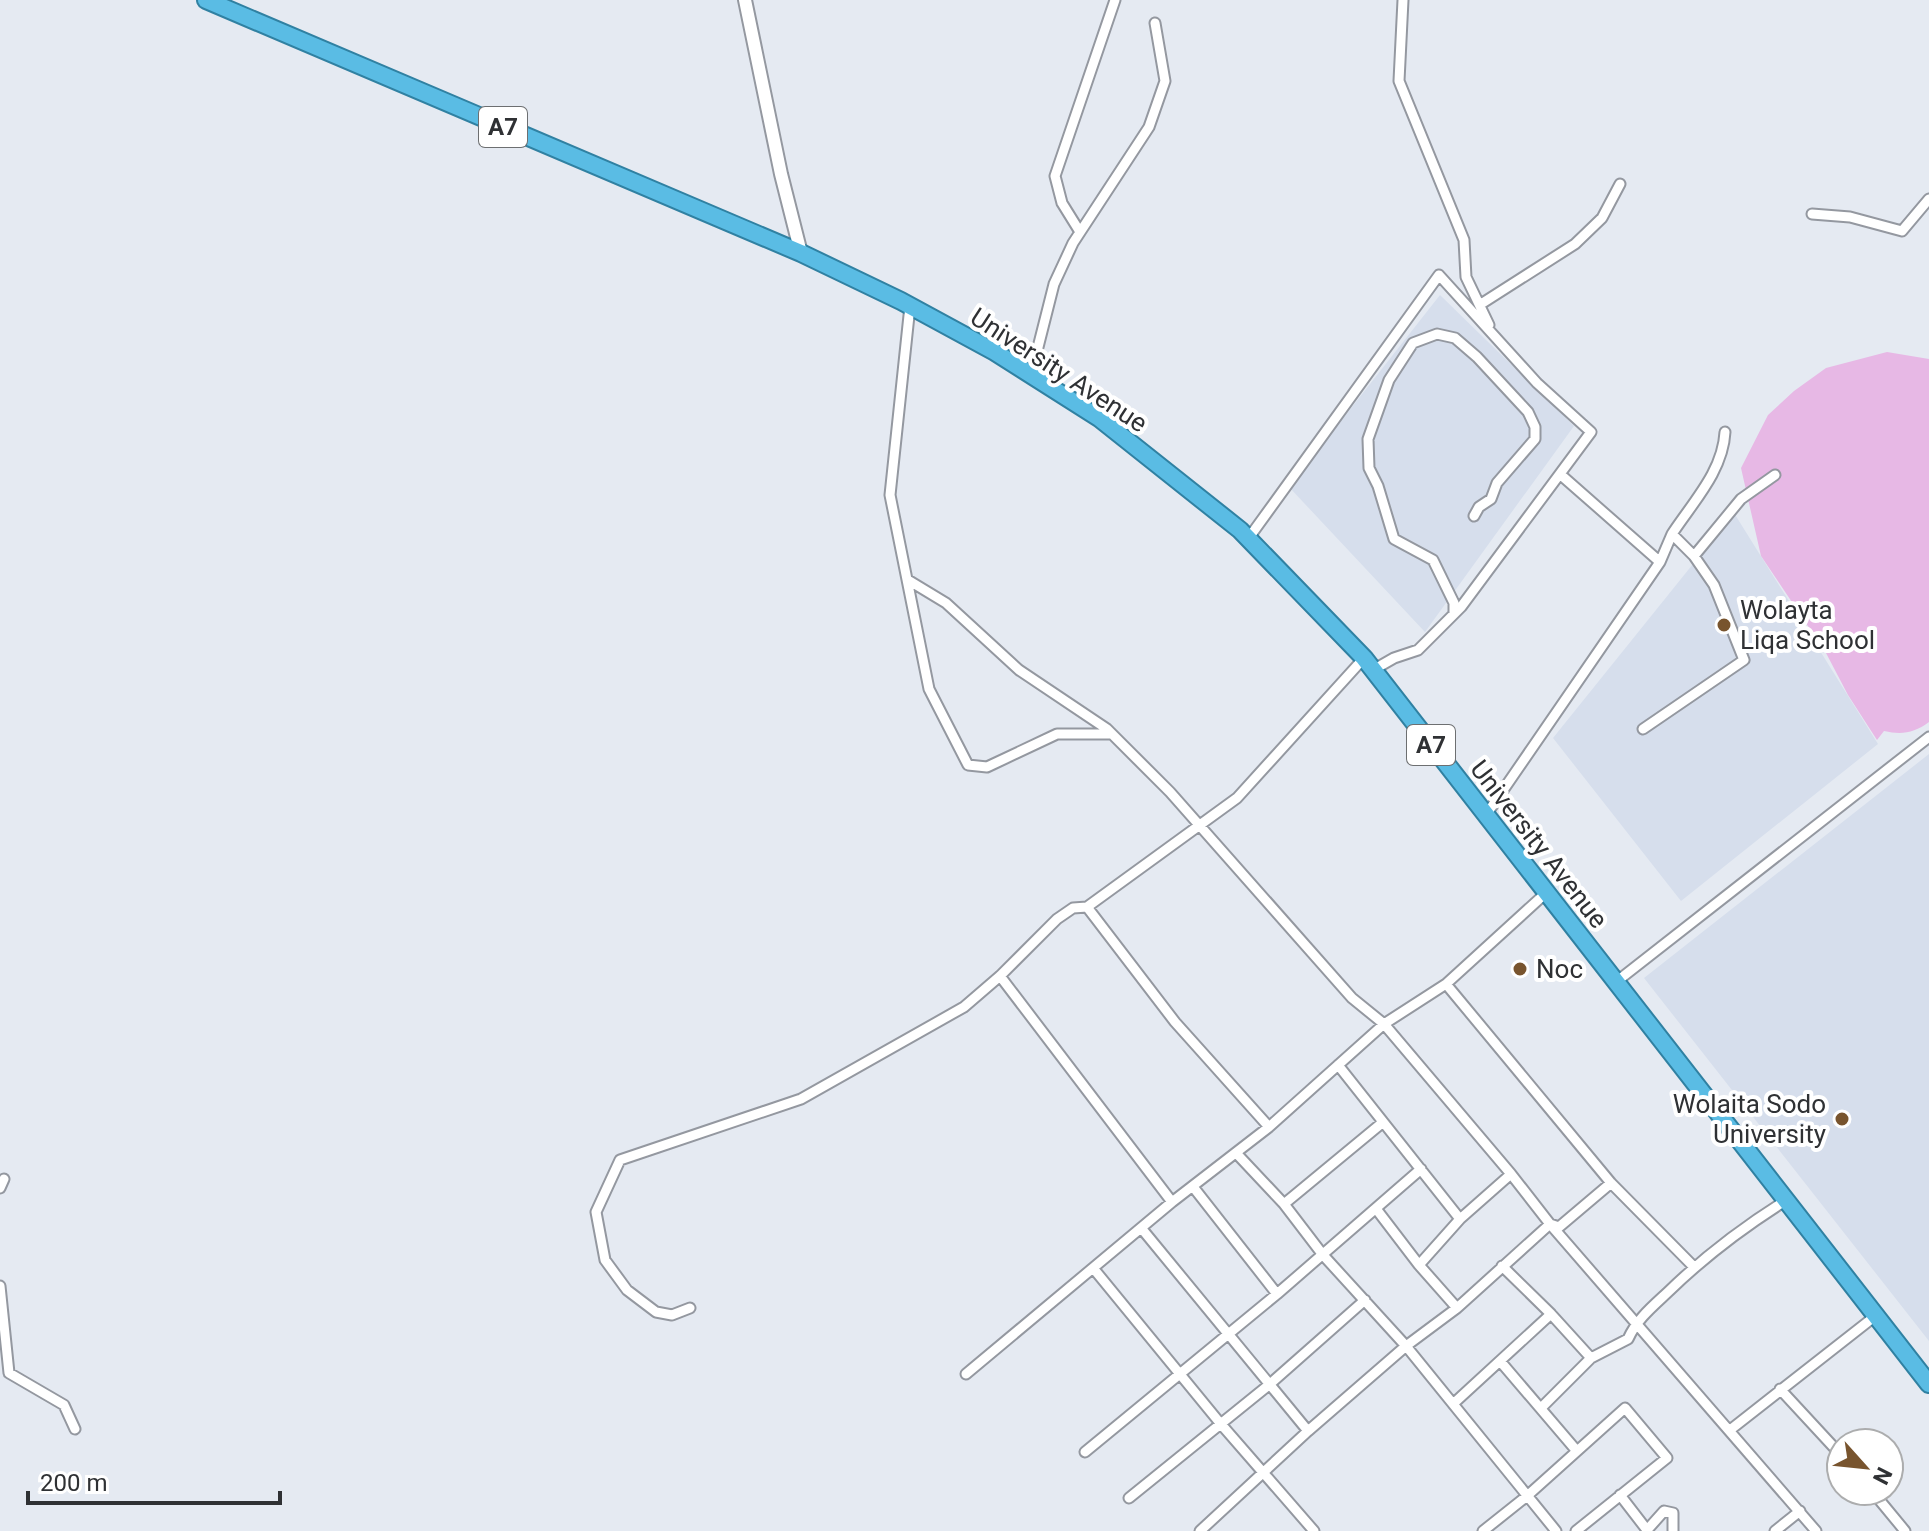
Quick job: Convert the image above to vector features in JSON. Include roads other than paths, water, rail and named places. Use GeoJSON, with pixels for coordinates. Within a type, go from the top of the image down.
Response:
{"type":"FeatureCollection","features":[{"type":"Feature","properties":{"kind":"highway","name":"A7"},"geometry":{"type":"LineString","coordinates":[[206,0],[801,253]]}},
{"type":"Feature","properties":{"kind":"highway","name":"University Avenue"},"geometry":{"type":"LineString","coordinates":[[801,253],[995,352],[1099,418],[1248,539],[1368,664],[1929,1384]]}},
{"type":"Feature","properties":{"kind":"street"},"geometry":{"type":"LineString","coordinates":[[745,0],[781,174],[801,253]]}},
{"type":"Feature","properties":{"kind":"street"},"geometry":{"type":"LineString","coordinates":[[1080,232],[1062,203],[1055,176],[1115,0]]}},
{"type":"Feature","properties":{"kind":"street"},"geometry":{"type":"LineString","coordinates":[[1403,0],[1399,81],[1464,240],[1466,277],[1492,332]]}},
{"type":"Feature","properties":{"kind":"street"},"geometry":{"type":"LineString","coordinates":[[1031,375],[1054,284],[1080,232],[1149,127],[1165,81],[1155,23]]}},
{"type":"Feature","properties":{"kind":"street"},"geometry":{"type":"LineString","coordinates":[[1481,304],[1575,244],[1602,218],[1620,184]]}},
{"type":"Feature","properties":{"kind":"street"},"geometry":{"type":"LineString","coordinates":[[1812,214],[1850,217],[1902,231],[1929,199]]}},
{"type":"Feature","properties":{"kind":"street"},"geometry":{"type":"LineString","coordinates":[[690,1308],[672,1315],[656,1312],[627,1290],[605,1260],[596,1212],[620,1160],[801,1099],[964,1007],[1057,919],[1073,908],[1087,907],[1237,798],[1368,664],[1418,650],[1461,607],[1591,432],[1537,383],[1439,275],[1248,539]]}},
{"type":"Feature","properties":{"kind":"street"},"geometry":{"type":"LineString","coordinates":[[910,306],[890,495],[929,689],[968,765],[987,767],[1057,734],[1112,734]]}},
{"type":"Feature","properties":{"kind":"street"},"geometry":{"type":"LineString","coordinates":[[1454,613],[1454,603],[1433,560],[1394,539],[1378,486],[1369,468],[1368,439],[1389,380],[1413,343],[1437,334],[1455,338],[1477,357],[1519,401],[1535,427],[1535,439],[1497,483],[1491,499],[1479,507],[1474,516]]}},
{"type":"Feature","properties":{"kind":"street"},"geometry":{"type":"LineString","coordinates":[[1486,815],[1660,562],[1672,534],[1718,466],[1725,432]]}},
{"type":"Feature","properties":{"kind":"street"},"geometry":{"type":"LineString","coordinates":[[1561,475],[1660,562]]}},
{"type":"Feature","properties":{"kind":"street"},"geometry":{"type":"LineString","coordinates":[[1694,556],[1741,499],[1775,475]]}},
{"type":"Feature","properties":{"kind":"street"},"geometry":{"type":"LineString","coordinates":[[1643,729],[1744,660],[1714,585],[1694,556],[1672,534]]}},
{"type":"Feature","properties":{"kind":"street"},"geometry":{"type":"LineString","coordinates":[[908,580],[946,603],[1019,670],[1112,734],[1200,825],[1352,998],[1384,1024],[1550,1224],[1816,1531]]}},
{"type":"Feature","properties":{"kind":"street"},"geometry":{"type":"LineString","coordinates":[[1616,982],[1929,737]]}},
{"type":"Feature","properties":{"kind":"street"},"geometry":{"type":"LineString","coordinates":[[966,1374],[1172,1202],[1237,1154],[1384,1024],[1446,984],[1547,892]]}},
{"type":"Feature","properties":{"kind":"street"},"geometry":{"type":"LineString","coordinates":[[1087,907],[1175,1022],[1269,1127]]}},
{"type":"Feature","properties":{"kind":"street"},"geometry":{"type":"LineString","coordinates":[[1000,976],[1172,1202]]}},
{"type":"Feature","properties":{"kind":"street"},"geometry":{"type":"LineString","coordinates":[[1446,984],[1611,1183],[1694,1267]]}},
{"type":"Feature","properties":{"kind":"street"},"geometry":{"type":"LineString","coordinates":[[1338,1065],[1460,1219]]}},
{"type":"Feature","properties":{"kind":"street"},"geometry":{"type":"LineString","coordinates":[[1284,1204],[1382,1123]]}},
{"type":"Feature","properties":{"kind":"street"},"geometry":{"type":"LineString","coordinates":[[1237,1154],[1406,1346],[1556,1531]]}},
{"type":"Feature","properties":{"kind":"street"},"geometry":{"type":"LineString","coordinates":[[1085,1452],[1377,1210],[1421,1169]]}},
{"type":"Feature","properties":{"kind":"street"},"geometry":{"type":"LineString","coordinates":[[1419,1265],[1460,1219],[1511,1174]]}},
{"type":"Feature","properties":{"kind":"street"},"geometry":{"type":"LineString","coordinates":[[0,1180],[4,1179],[0,1188]]}},
{"type":"Feature","properties":{"kind":"street"},"geometry":{"type":"LineString","coordinates":[[1550,1224],[1559,1227],[1611,1183]]}},
{"type":"Feature","properties":{"kind":"street"},"geometry":{"type":"LineString","coordinates":[[1194,1188],[1277,1294]]}},
{"type":"Feature","properties":{"kind":"street"},"geometry":{"type":"LineString","coordinates":[[1542,1407],[1591,1358],[1628,1339],[1635,1323],[1694,1267],[1741,1228],[1785,1201]]}},
{"type":"Feature","properties":{"kind":"street"},"geometry":{"type":"LineString","coordinates":[[1377,1210],[1457,1308]]}},
{"type":"Feature","properties":{"kind":"street"},"geometry":{"type":"LineString","coordinates":[[1200,1531],[1262,1471],[1406,1346],[1457,1308],[1550,1224]]}},
{"type":"Feature","properties":{"kind":"street"},"geometry":{"type":"LineString","coordinates":[[1142,1229],[1308,1431]]}},
{"type":"Feature","properties":{"kind":"street"},"geometry":{"type":"LineString","coordinates":[[1502,1266],[1591,1358]]}},
{"type":"Feature","properties":{"kind":"street"},"geometry":{"type":"LineString","coordinates":[[1093,1268],[1220,1423],[1314,1531]]}},
{"type":"Feature","properties":{"kind":"street"},"geometry":{"type":"LineString","coordinates":[[0,1286],[4,1368],[64,1405],[75,1429]]}},
{"type":"Feature","properties":{"kind":"street"},"geometry":{"type":"LineString","coordinates":[[1129,1498],[1270,1384],[1365,1300]]}},
{"type":"Feature","properties":{"kind":"street"},"geometry":{"type":"LineString","coordinates":[[1453,1404],[1551,1314]]}},
{"type":"Feature","properties":{"kind":"street"},"geometry":{"type":"LineString","coordinates":[[1730,1430],[1874,1317]]}},
{"type":"Feature","properties":{"kind":"street"},"geometry":{"type":"LineString","coordinates":[[1500,1361],[1576,1450]]}},
{"type":"Feature","properties":{"kind":"street"},"geometry":{"type":"LineString","coordinates":[[1780,1389],[1825,1438]]}},
{"type":"Feature","properties":{"kind":"street"},"geometry":{"type":"LineString","coordinates":[[1483,1531],[1625,1408],[1667,1458],[1576,1531]]}},
{"type":"Feature","properties":{"kind":"street"},"geometry":{"type":"LineString","coordinates":[[1620,1495],[1647,1530],[1664,1511],[1673,1513],[1673,1531]]}},
{"type":"Feature","properties":{"kind":"street"},"geometry":{"type":"LineString","coordinates":[[1885,1507],[1905,1531]]}},
{"type":"Feature","properties":{"kind":"street"},"geometry":{"type":"LineString","coordinates":[[1775,1531],[1800,1511]]}},
{"type":"Feature","properties":{"kind":"place","name":"Wolayta Liqa School"},"geometry":{"type":"Point","coordinates":[1724,625]}},
{"type":"Feature","properties":{"kind":"place","name":"Noc"},"geometry":{"type":"Point","coordinates":[1520,969]}},
{"type":"Feature","properties":{"kind":"place","name":"Wolaita Sodo University"},"geometry":{"type":"Point","coordinates":[1842,1119]}}]}
